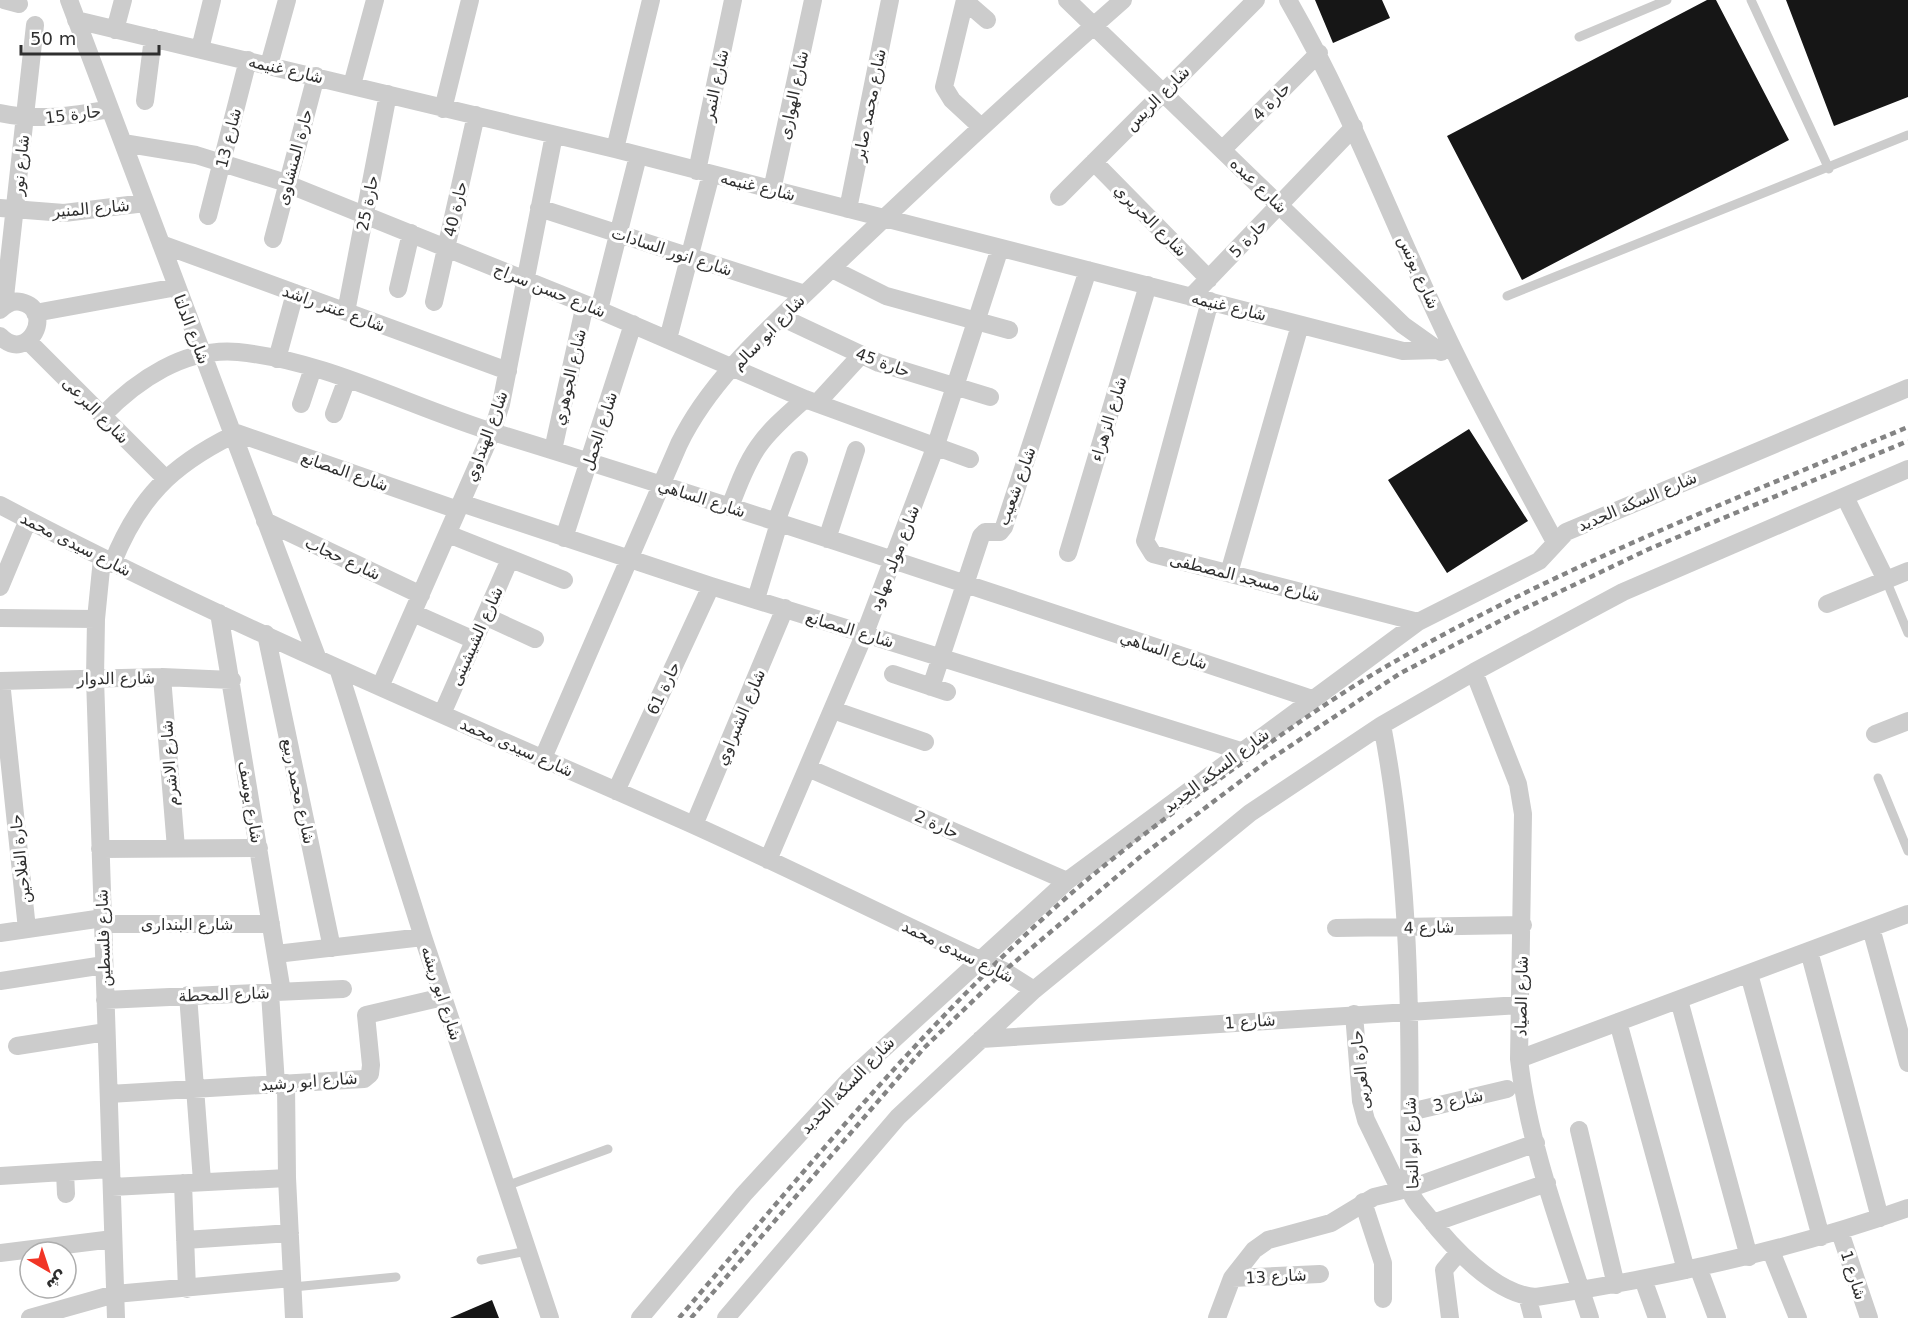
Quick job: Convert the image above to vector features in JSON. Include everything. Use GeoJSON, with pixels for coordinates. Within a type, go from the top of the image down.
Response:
{"type":"FeatureCollection","features":[{"type":"Feature","properties":{"kind":"street","name":"شارع الدلتا"},"geometry":{"type":"LineString","coordinates":[[69,0],[316,657]]}},
{"type":"Feature","properties":{"kind":"street"},"geometry":{"type":"LineString","coordinates":[[115,30],[123,0]]}},
{"type":"Feature","properties":{"kind":"street"},"geometry":{"type":"LineString","coordinates":[[200,49],[212,0]]}},
{"type":"Feature","properties":{"kind":"street"},"geometry":{"type":"LineString","coordinates":[[269,65],[286,0]]}},
{"type":"Feature","properties":{"kind":"street"},"geometry":{"type":"LineString","coordinates":[[352,85],[375,0]]}},
{"type":"Feature","properties":{"kind":"street"},"geometry":{"type":"LineString","coordinates":[[443,109],[470,0]]}},
{"type":"Feature","properties":{"kind":"street"},"geometry":{"type":"LineString","coordinates":[[615,149],[651,0]]}},
{"type":"Feature","properties":{"kind":"street","name":"شارع النمر"},"geometry":{"type":"LineString","coordinates":[[668,339],[690,257],[733,0]]}},
{"type":"Feature","properties":{"kind":"street","name":"شارع الهوارى"},"geometry":{"type":"LineString","coordinates":[[772,190],[813,0]]}},
{"type":"Feature","properties":{"kind":"street","name":"شارع محمد صابر"},"geometry":{"type":"LineString","coordinates":[[848,209],[890,0]]}},
{"type":"Feature","properties":{"kind":"street","name":"شارع عبده"},"geometry":{"type":"LineString","coordinates":[[1067,0],[1402,325],[1458,361]]}},
{"type":"Feature","properties":{"kind":"street","name":"شارع ابو سالم"},"geometry":{"type":"LineString","coordinates":[[543,758],[693,415],[781,317],[882,219],[980,126],[1123,0]]}},
{"type":"Feature","properties":{"kind":"street","name":"شارع الريس"},"geometry":{"type":"LineString","coordinates":[[1059,197],[1256,0]]}},
{"type":"Feature","properties":{"kind":"street","name":"شارع يونس"},"geometry":{"type":"LineString","coordinates":[[1288,0],[1319,53],[1354,127],[1458,361],[1555,542]]}},
{"type":"Feature","properties":{"kind":"street"},"geometry":{"type":"LineString","coordinates":[[980,126],[952,100],[944,87],[965,1],[987,20]]}},
{"type":"Feature","properties":{"kind":"street","name":"شارع غنيمه"},"geometry":{"type":"LineString","coordinates":[[76,20],[615,149],[1403,351],[1438,350]]}},
{"type":"Feature","properties":{"kind":"street","name":"شارع نور"},"geometry":{"type":"LineString","coordinates":[[1,307],[7,209],[25,118],[35,25]]}},
{"type":"Feature","properties":{"kind":"street"},"geometry":{"type":"LineString","coordinates":[[145,101],[153,38]]}},
{"type":"Feature","properties":{"kind":"street","name":"حارة 4"},"geometry":{"type":"LineString","coordinates":[[1223,149],[1319,53]]}},
{"type":"Feature","properties":{"kind":"street","name":"شارع 13"},"geometry":{"type":"LineString","coordinates":[[208,216],[248,60]]}},
{"type":"Feature","properties":{"kind":"street","name":"حارة المنشاوى"},"geometry":{"type":"LineString","coordinates":[[273,238],[316,76]]}},
{"type":"Feature","properties":{"kind":"street","name":"حارة 25"},"geometry":{"type":"LineString","coordinates":[[346,312],[388,94]]}},
{"type":"Feature","properties":{"kind":"street","name":"حارة 15"},"geometry":{"type":"LineString","coordinates":[[0,113],[25,118],[62,118],[110,109]]}},
{"type":"Feature","properties":{"kind":"street","name":"حارة 40"},"geometry":{"type":"LineString","coordinates":[[434,302],[476,115]]}},
{"type":"Feature","properties":{"kind":"street","name":"حارة 5"},"geometry":{"type":"LineString","coordinates":[[1191,297],[1354,127]]}},
{"type":"Feature","properties":{"kind":"street","name":"شارع الهنداوي"},"geometry":{"type":"LineString","coordinates":[[380,687],[492,432],[508,371],[554,135]]}},
{"type":"Feature","properties":{"kind":"street","name":"شارع حسن سراج"},"geometry":{"type":"LineString","coordinates":[[123,143],[174,150],[222,162],[287,184],[592,307],[811,401],[970,459]]}},
{"type":"Feature","properties":{"kind":"street","name":"شارع الجوهري"},"geometry":{"type":"LineString","coordinates":[[553,450],[592,307],[618,234],[638,156]]}},
{"type":"Feature","properties":{"kind":"street","name":"شارع الحريري"},"geometry":{"type":"LineString","coordinates":[[1094,162],[1209,279]]}},
{"type":"Feature","properties":{"kind":"street","name":"شارع المنير"},"geometry":{"type":"LineString","coordinates":[[7,209],[64,213],[145,203]]}},
{"type":"Feature","properties":{"kind":"street","name":"شارع انور السادات"},"geometry":{"type":"LineString","coordinates":[[539,208],[805,294]]}},
{"type":"Feature","properties":{"kind":"street"},"geometry":{"type":"LineString","coordinates":[[398,289],[411,233]]}},
{"type":"Feature","properties":{"kind":"street","name":"شارع عنتر راشد"},"geometry":{"type":"LineString","coordinates":[[161,244],[508,371]]}},
{"type":"Feature","properties":{"kind":"street","name":"شارع مولد مهاود"},"geometry":{"type":"LineString","coordinates":[[768,860],[833,710],[893,560],[935,448],[1000,248]]}},
{"type":"Feature","properties":{"kind":"street"},"geometry":{"type":"LineString","coordinates":[[832,268],[886,296],[1009,330]]}},
{"type":"Feature","properties":{"kind":"street","name":"شارع شعيب"},"geometry":{"type":"LineString","coordinates":[[893,674],[939,689],[941,657],[981,536],[986,532],[1000,532],[1004,527],[1088,270]]}},
{"type":"Feature","properties":{"kind":"street","name":"شارع الزهراء"},"geometry":{"type":"LineString","coordinates":[[1068,554],[1148,285]]}},
{"type":"Feature","properties":{"kind":"street"},"geometry":{"type":"LineString","coordinates":[[35,313],[177,287]]}},
{"type":"Feature","properties":{"kind":"street"},"geometry":{"type":"LineString","coordinates":[[277,359],[295,293]]}},
{"type":"Feature","properties":{"kind":"street","name":"شارع مسجد المصطفى"},"geometry":{"type":"LineString","coordinates":[[1210,301],[1145,541],[1154,554],[1418,622]]}},
{"type":"Feature","properties":{"kind":"street"},"geometry":{"type":"LineString","coordinates":[[0,336],[12,344],[28,341],[36,332],[35,313],[31,307],[18,302],[1,307]]}},
{"type":"Feature","properties":{"kind":"street","name":"حارة 45"},"geometry":{"type":"LineString","coordinates":[[781,317],[861,355],[990,397]]}},
{"type":"Feature","properties":{"kind":"street","name":"شارع الجمل"},"geometry":{"type":"LineString","coordinates":[[564,538],[633,324]]}},
{"type":"Feature","properties":{"kind":"street"},"geometry":{"type":"LineString","coordinates":[[1229,573],[1300,325]]}},
{"type":"Feature","properties":{"kind":"street","name":"شارع البرعى"},"geometry":{"type":"LineString","coordinates":[[28,341],[165,478]]}},
{"type":"Feature","properties":{"kind":"street","name":"شارع الساهي"},"geometry":{"type":"LineString","coordinates":[[102,416],[123,394],[149,376],[202,353],[236,352],[277,359],[313,368],[492,432],[661,484],[1312,699]]}},
{"type":"Feature","properties":{"kind":"street"},"geometry":{"type":"LineString","coordinates":[[730,507],[752,452],[773,427],[811,401],[861,355]]}},
{"type":"Feature","properties":{"kind":"street"},"geometry":{"type":"LineString","coordinates":[[301,404],[313,368]]}},
{"type":"Feature","properties":{"kind":"street"},"geometry":{"type":"LineString","coordinates":[[334,414],[347,380]]}},
{"type":"Feature","properties":{"kind":"street","name":"شارع السكة الحديد"},"geometry":{"type":"LineString","coordinates":[[640,1318],[744,1194],[848,1081],[1067,880],[1241,751],[1418,622],[1539,561],[1566,532],[1908,388]]}},
{"type":"Feature","properties":{"kind":"street","name":"شارع فلسطين"},"geometry":{"type":"LineString","coordinates":[[116,1318],[95,678],[96,619],[107,561],[146,499],[165,478],[200,451],[232,433]]}},
{"type":"Feature","properties":{"kind":"street","name":"شارع المصانع"},"geometry":{"type":"LineString","coordinates":[[232,433],[459,507],[1241,751]]}},
{"type":"Feature","properties":{"kind":"street"},"geometry":{"type":"LineString","coordinates":[[827,539],[856,450]]}},
{"type":"Feature","properties":{"kind":"street"},"geometry":{"type":"LineString","coordinates":[[756,600],[777,523],[799,460]]}},
{"type":"Feature","properties":{"kind":"street"},"geometry":{"type":"LineString","coordinates":[[726,1318],[898,1117],[1034,990],[1250,813],[1382,725],[1474,672],[1623,592],[1908,469]]}},
{"type":"Feature","properties":{"kind":"street"},"geometry":{"type":"LineString","coordinates":[[1845,496],[1886,580]]}},
{"type":"Feature","properties":{"kind":"street","name":"شارع سيدى محمد"},"geometry":{"type":"LineString","coordinates":[[0,505],[107,561],[380,687],[694,825],[979,960],[1034,990]]}},
{"type":"Feature","properties":{"kind":"street"},"geometry":{"type":"LineString","coordinates":[[0,587],[28,520]]}},
{"type":"Feature","properties":{"kind":"street","name":"شارع حجاب"},"geometry":{"type":"LineString","coordinates":[[265,521],[421,595]]}},
{"type":"Feature","properties":{"kind":"street"},"geometry":{"type":"LineString","coordinates":[[448,534],[564,580]]}},
{"type":"Feature","properties":{"kind":"street","name":"شارع الشيشينى"},"geometry":{"type":"LineString","coordinates":[[442,714],[510,558]]}},
{"type":"Feature","properties":{"kind":"street"},"geometry":{"type":"LineString","coordinates":[[1827,604],[1908,571]]}},
{"type":"Feature","properties":{"kind":"street","name":"حارة 61"},"geometry":{"type":"LineString","coordinates":[[616,791],[711,586]]}},
{"type":"Feature","properties":{"kind":"street","name":"شارع الشبراوي"},"geometry":{"type":"LineString","coordinates":[[694,825],[785,609]]}},
{"type":"Feature","properties":{"kind":"street","name":"شارع يوسف"},"geometry":{"type":"LineString","coordinates":[[219,613],[276,954],[276,992],[294,1318]]}},
{"type":"Feature","properties":{"kind":"street"},"geometry":{"type":"LineString","coordinates":[[413,613],[474,640]]}},
{"type":"Feature","properties":{"kind":"street"},"geometry":{"type":"LineString","coordinates":[[485,616],[535,639]]}},
{"type":"Feature","properties":{"kind":"street"},"geometry":{"type":"LineString","coordinates":[[0,618],[96,619]]}},
{"type":"Feature","properties":{"kind":"street","name":"شارع محمد ربيع"},"geometry":{"type":"LineString","coordinates":[[266,634],[332,948]]}},
{"type":"Feature","properties":{"kind":"street","name":"شارع ابو ريشه"},"geometry":{"type":"LineString","coordinates":[[338,668],[423,937],[550,1318]]}},
{"type":"Feature","properties":{"kind":"street","name":"شارع الصياد"},"geometry":{"type":"LineString","coordinates":[[1474,672],[1518,784],[1523,814],[1519,1059],[1536,1143],[1590,1318]]}},
{"type":"Feature","properties":{"kind":"street","name":"شارع الدوار"},"geometry":{"type":"LineString","coordinates":[[0,681],[162,677],[232,680]]}},
{"type":"Feature","properties":{"kind":"street","name":"شارع الاشرم"},"geometry":{"type":"LineString","coordinates":[[162,677],[176,848]]}},
{"type":"Feature","properties":{"kind":"street","name":"حارة الفلاحين"},"geometry":{"type":"LineString","coordinates":[[0,681],[4,739],[27,929]]}},
{"type":"Feature","properties":{"kind":"street"},"geometry":{"type":"LineString","coordinates":[[833,710],[925,742]]}},
{"type":"Feature","properties":{"kind":"street"},"geometry":{"type":"LineString","coordinates":[[1875,734],[1908,721]]}},
{"type":"Feature","properties":{"kind":"street","name":"شارع ابو النجا"},"geometry":{"type":"LineString","coordinates":[[1382,725],[1397,815],[1405,927],[1410,1112],[1406,1189],[1459,1252],[1509,1289],[1527,1296]]}},
{"type":"Feature","properties":{"kind":"street","name":"حارة 2"},"geometry":{"type":"LineString","coordinates":[[808,768],[1067,880]]}},
{"type":"Feature","properties":{"kind":"street"},"geometry":{"type":"LineString","coordinates":[[100,849],[259,848]]}},
{"type":"Feature","properties":{"kind":"street"},"geometry":{"type":"LineString","coordinates":[[1519,1059],[1908,914]]}},
{"type":"Feature","properties":{"kind":"street","name":"شارع البندارى"},"geometry":{"type":"LineString","coordinates":[[0,933],[103,921],[271,924]]}},
{"type":"Feature","properties":{"kind":"street","name":"شارع 4"},"geometry":{"type":"LineString","coordinates":[[1336,928],[1522,925]]}},
{"type":"Feature","properties":{"kind":"street"},"geometry":{"type":"LineString","coordinates":[[1871,928],[1908,1063]]}},
{"type":"Feature","properties":{"kind":"street"},"geometry":{"type":"LineString","coordinates":[[276,954],[423,937]]}},
{"type":"Feature","properties":{"kind":"street"},"geometry":{"type":"LineString","coordinates":[[1809,951],[1880,1218]]}},
{"type":"Feature","properties":{"kind":"street"},"geometry":{"type":"LineString","coordinates":[[0,981],[104,965]]}},
{"type":"Feature","properties":{"kind":"street"},"geometry":{"type":"LineString","coordinates":[[1749,974],[1821,1237]]}},
{"type":"Feature","properties":{"kind":"street","name":"شارع المحطة"},"geometry":{"type":"LineString","coordinates":[[105,1000],[343,989]]}},
{"type":"Feature","properties":{"kind":"street"},"geometry":{"type":"LineString","coordinates":[[188,995],[202,1181]]}},
{"type":"Feature","properties":{"kind":"street","name":"شارع ابو رشيد"},"geometry":{"type":"LineString","coordinates":[[109,1094],[364,1078],[370,1074],[371,1065],[366,1015],[443,997]]}},
{"type":"Feature","properties":{"kind":"street"},"geometry":{"type":"LineString","coordinates":[[1678,1000],[1749,1257]]}},
{"type":"Feature","properties":{"kind":"street","name":"شارع 1"},"geometry":{"type":"LineString","coordinates":[[981,1039],[1521,1005]]}},
{"type":"Feature","properties":{"kind":"street","name":"حارة العربى"},"geometry":{"type":"LineString","coordinates":[[1354,1014],[1361,1101],[1366,1120],[1406,1189]]}},
{"type":"Feature","properties":{"kind":"street"},"geometry":{"type":"LineString","coordinates":[[1618,1022],[1692,1269],[1717,1318]]}},
{"type":"Feature","properties":{"kind":"street"},"geometry":{"type":"LineString","coordinates":[[17,1046],[106,1032]]}},
{"type":"Feature","properties":{"kind":"street","name":"شارع 3"},"geometry":{"type":"LineString","coordinates":[[1410,1112],[1507,1089]]}},
{"type":"Feature","properties":{"kind":"street"},"geometry":{"type":"LineString","coordinates":[[1579,1130],[1616,1285]]}},
{"type":"Feature","properties":{"kind":"street"},"geometry":{"type":"LineString","coordinates":[[1217,1318],[1232,1278],[1254,1250],[1268,1240],[1331,1223],[1364,1202],[1386,1193],[1406,1189],[1536,1143]]}},
{"type":"Feature","properties":{"kind":"street"},"geometry":{"type":"LineString","coordinates":[[0,1160],[6,1176],[65,1172],[183,1183],[287,1178]]}},
{"type":"Feature","properties":{"kind":"street"},"geometry":{"type":"LineString","coordinates":[[65,1172],[66,1194]]}},
{"type":"Feature","properties":{"kind":"street"},"geometry":{"type":"LineString","coordinates":[[183,1183],[187,1288]]}},
{"type":"Feature","properties":{"kind":"street"},"geometry":{"type":"LineString","coordinates":[[1433,1223],[1547,1183]]}},
{"type":"Feature","properties":{"kind":"street"},"geometry":{"type":"LineString","coordinates":[[1364,1202],[1383,1263],[1383,1299]]}},
{"type":"Feature","properties":{"kind":"street"},"geometry":{"type":"LineString","coordinates":[[1533,1318],[1527,1296],[1616,1285],[1749,1257],[1840,1232],[1908,1208]]}},
{"type":"Feature","properties":{"kind":"street","name":"شارع 1"},"geometry":{"type":"LineString","coordinates":[[1840,1232],[1869,1318]]}},
{"type":"Feature","properties":{"kind":"street"},"geometry":{"type":"LineString","coordinates":[[185,1240],[290,1233]]}},
{"type":"Feature","properties":{"kind":"street"},"geometry":{"type":"LineString","coordinates":[[0,1253],[113,1239]]}},
{"type":"Feature","properties":{"kind":"street"},"geometry":{"type":"LineString","coordinates":[[1771,1251],[1798,1318]]}},
{"type":"Feature","properties":{"kind":"street"},"geometry":{"type":"LineString","coordinates":[[1450,1318],[1444,1270],[1459,1252]]}},
{"type":"Feature","properties":{"kind":"street","name":"شارع 13"},"geometry":{"type":"LineString","coordinates":[[1232,1278],[1320,1274]]}},
{"type":"Feature","properties":{"kind":"street"},"geometry":{"type":"LineString","coordinates":[[1643,1279],[1657,1318]]}},
{"type":"Feature","properties":{"kind":"street"},"geometry":{"type":"LineString","coordinates":[[30,1318],[115,1294],[293,1283]]}},
{"type":"Feature","properties":{"kind":"lane"},"geometry":{"type":"LineString","coordinates":[[1579,37],[1667,0]]}},
{"type":"Feature","properties":{"kind":"lane"},"geometry":{"type":"LineString","coordinates":[[1751,0],[1829,169]]}},
{"type":"Feature","properties":{"kind":"lane"},"geometry":{"type":"LineString","coordinates":[[1507,296],[1829,169],[1908,135]]}},
{"type":"Feature","properties":{"kind":"lane"},"geometry":{"type":"LineString","coordinates":[[1886,580],[1908,633]]}},
{"type":"Feature","properties":{"kind":"lane"},"geometry":{"type":"LineString","coordinates":[[1878,778],[1908,851]]}},
{"type":"Feature","properties":{"kind":"lane"},"geometry":{"type":"LineString","coordinates":[[506,1186],[608,1149]]}},
{"type":"Feature","properties":{"kind":"lane"},"geometry":{"type":"LineString","coordinates":[[481,1260],[527,1251]]}},
{"type":"Feature","properties":{"kind":"lane"},"geometry":{"type":"LineString","coordinates":[[293,1283],[396,1277]]}},
{"type":"Feature","properties":{"kind":"building"},"geometry":{"type":"Polygon","coordinates":[[[1315,0],[1382,0],[1390,18],[1333,43],[1315,0]]]}},
{"type":"Feature","properties":{"kind":"building"},"geometry":{"type":"Polygon","coordinates":[[[1707,0],[1716,0],[1789,140],[1522,280],[1447,136],[1707,0]]]}},
{"type":"Feature","properties":{"kind":"building"},"geometry":{"type":"Polygon","coordinates":[[[1786,0],[1908,0],[1908,97],[1834,126],[1786,0]]]}},
{"type":"Feature","properties":{"kind":"building"},"geometry":{"type":"Polygon","coordinates":[[[1469,429],[1528,521],[1447,573],[1388,480],[1469,429]]]}},
{"type":"Feature","properties":{"kind":"building"},"geometry":{"type":"Polygon","coordinates":[[[492,1300],[499,1318],[450,1318],[492,1300]]]}},
{"type":"Feature","properties":{"kind":"railway"},"geometry":{"type":"LineString","coordinates":[[679,1318],[866,1100],[963,996],[1067,897],[1130,845],[1195,797],[1335,698],[1456,628],[1647,536],[1908,427]]}},
{"type":"Feature","properties":{"kind":"railway"},"geometry":{"type":"LineString","coordinates":[[691,1318],[924,1048],[1004,971],[1140,857],[1266,762],[1399,674],[1513,614],[1649,549],[1908,441]]}}]}
